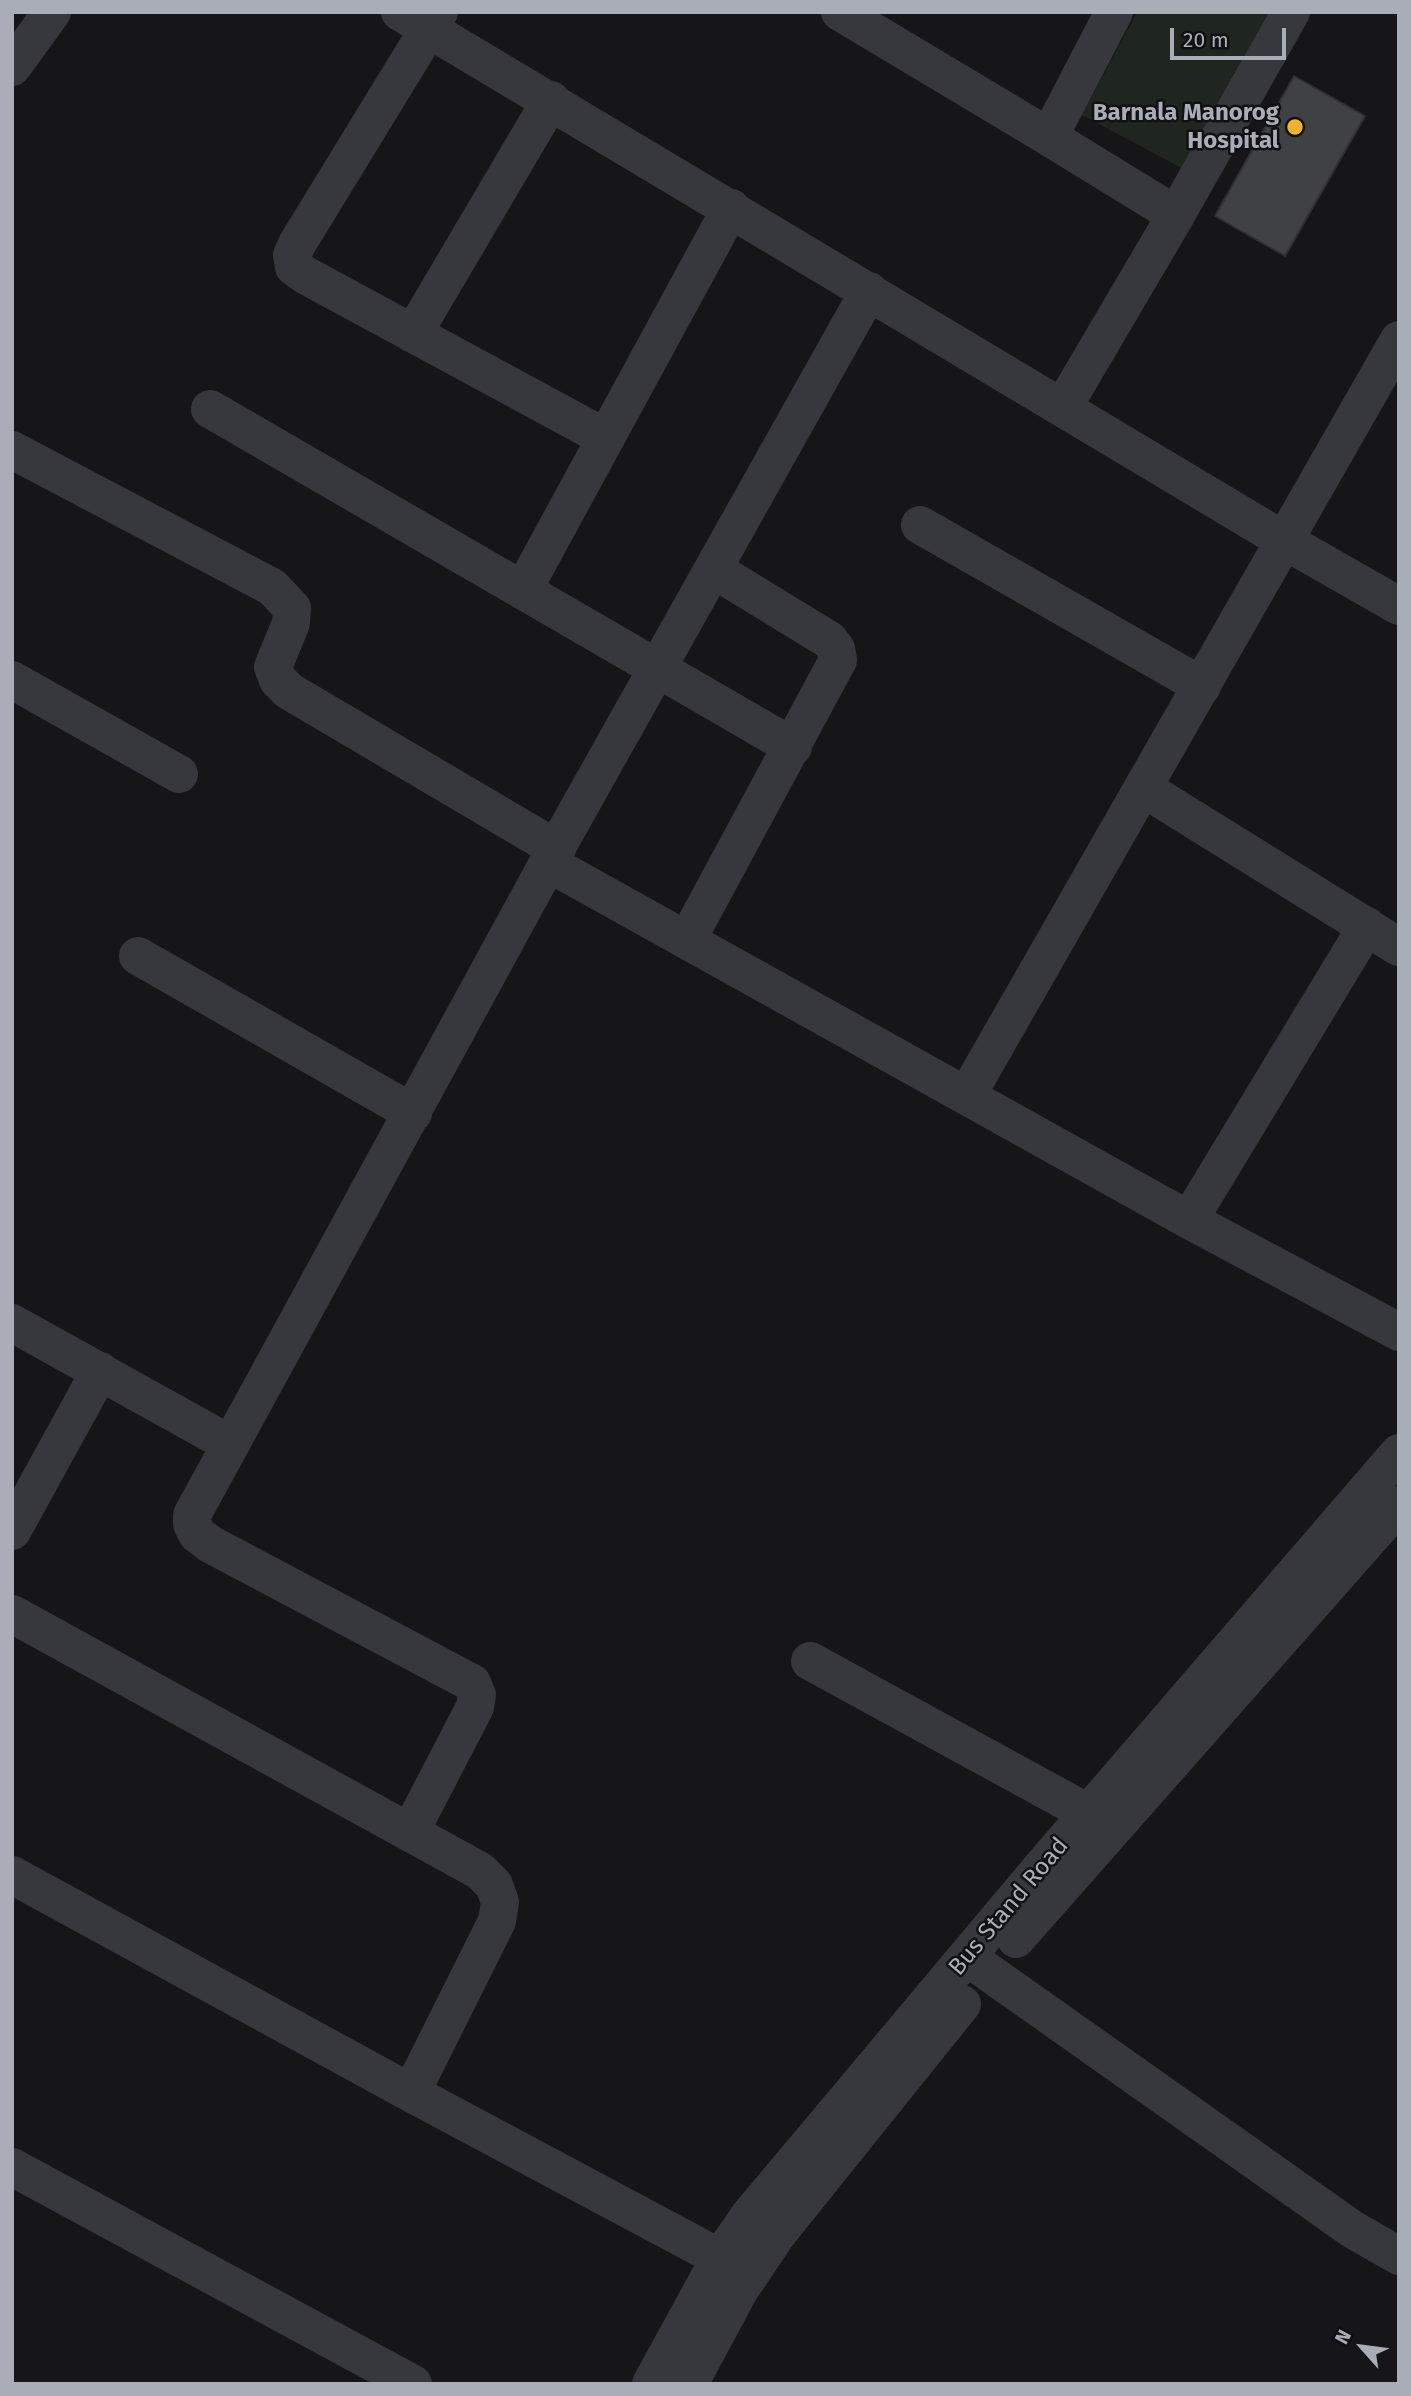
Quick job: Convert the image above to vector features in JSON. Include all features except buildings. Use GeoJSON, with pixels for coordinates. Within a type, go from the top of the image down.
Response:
{"type":"FeatureCollection","features":[{"type":"Feature","properties":{"kind":"street"},"geometry":{"type":"LineString","coordinates":[[12,67],[52,12]]}},
{"type":"Feature","properties":{"kind":"street"},"geometry":{"type":"LineString","coordinates":[[840,12],[884,24],[1049,137],[1176,215]]}},
{"type":"Feature","properties":{"kind":"street"},"geometry":{"type":"LineString","coordinates":[[1049,137],[1114,12]]}},
{"type":"Feature","properties":{"kind":"street"},"geometry":{"type":"LineString","coordinates":[[1063,407],[1291,12]]}},
{"type":"Feature","properties":{"kind":"street"},"geometry":{"type":"LineString","coordinates":[[606,438],[305,275],[295,267],[292,255],[423,18],[551,100],[1285,541],[1399,606]]}},
{"type":"Feature","properties":{"kind":"street"},"geometry":{"type":"LineString","coordinates":[[414,334],[551,100]]}},
{"type":"Feature","properties":{"kind":"street"},"geometry":{"type":"LineString","coordinates":[[523,590],[731,208]]}},
{"type":"Feature","properties":{"kind":"street"},"geometry":{"type":"LineString","coordinates":[[410,1832],[475,1707],[477,1695],[472,1683],[210,1544],[197,1534],[192,1515],[414,1113],[552,856],[869,291]]}},
{"type":"Feature","properties":{"kind":"street"},"geometry":{"type":"LineString","coordinates":[[967,1096],[1399,340]]}},
{"type":"Feature","properties":{"kind":"street"},"geometry":{"type":"LineString","coordinates":[[210,409],[793,747]]}},
{"type":"Feature","properties":{"kind":"street"},"geometry":{"type":"LineString","coordinates":[[12,450],[272,587],[292,608],[291,623],[273,667],[278,680],[289,691],[687,940],[1189,1220],[1399,1332]]}},
{"type":"Feature","properties":{"kind":"street"},"geometry":{"type":"LineString","coordinates":[[920,525],[1202,686]]}},
{"type":"Feature","properties":{"kind":"street"},"geometry":{"type":"LineString","coordinates":[[687,940],[835,671],[838,660],[836,649],[829,640],[713,569]]}},
{"type":"Feature","properties":{"kind":"street"},"geometry":{"type":"LineString","coordinates":[[12,680],[179,774]]}},
{"type":"Feature","properties":{"kind":"street"},"geometry":{"type":"LineString","coordinates":[[1143,788],[1399,947]]}},
{"type":"Feature","properties":{"kind":"street"},"geometry":{"type":"LineString","coordinates":[[1189,1220],[1367,926]]}},
{"type":"Feature","properties":{"kind":"street"},"geometry":{"type":"LineString","coordinates":[[138,956],[414,1113]]}},
{"type":"Feature","properties":{"kind":"street"},"geometry":{"type":"LineString","coordinates":[[12,1323],[230,1444]]}},
{"type":"Feature","properties":{"kind":"street"},"geometry":{"type":"LineString","coordinates":[[12,1531],[100,1371]]}},
{"type":"Feature","properties":{"kind":"street","name":"Bus Stand Road"},"geometry":{"type":"LineString","coordinates":[[689,2384],[739,2291],[778,2233],[887,2094],[1088,1813],[1399,1453]]}},
{"type":"Feature","properties":{"kind":"street","name":"Bus Stand Road"},"geometry":{"type":"LineString","coordinates":[[651,2384],[720,2258],[749,2216],[1399,1505]]}},
{"type":"Feature","properties":{"kind":"street"},"geometry":{"type":"LineString","coordinates":[[12,1614],[480,1871],[494,1885],[500,1902],[498,1921],[411,2093]]}},
{"type":"Feature","properties":{"kind":"street"},"geometry":{"type":"LineString","coordinates":[[810,1661],[1088,1813]]}},
{"type":"Feature","properties":{"kind":"street"},"geometry":{"type":"LineString","coordinates":[[12,1875],[720,2258]]}},
{"type":"Feature","properties":{"kind":"street"},"geometry":{"type":"LineString","coordinates":[[977,1965],[1352,2229],[1399,2256]]}},
{"type":"Feature","properties":{"kind":"street"},"geometry":{"type":"LineString","coordinates":[[12,2167],[413,2384]]}},
{"type":"Feature","properties":{"kind":"shaded area"},"geometry":{"type":"Polygon","coordinates":[[[1137,12],[1277,12],[1191,173],[1082,115],[1137,12]]]}},
{"type":"Feature","properties":{"kind":"place","name":"Barnala Manorog Hospital"},"geometry":{"type":"Point","coordinates":[1295,127]}}]}
